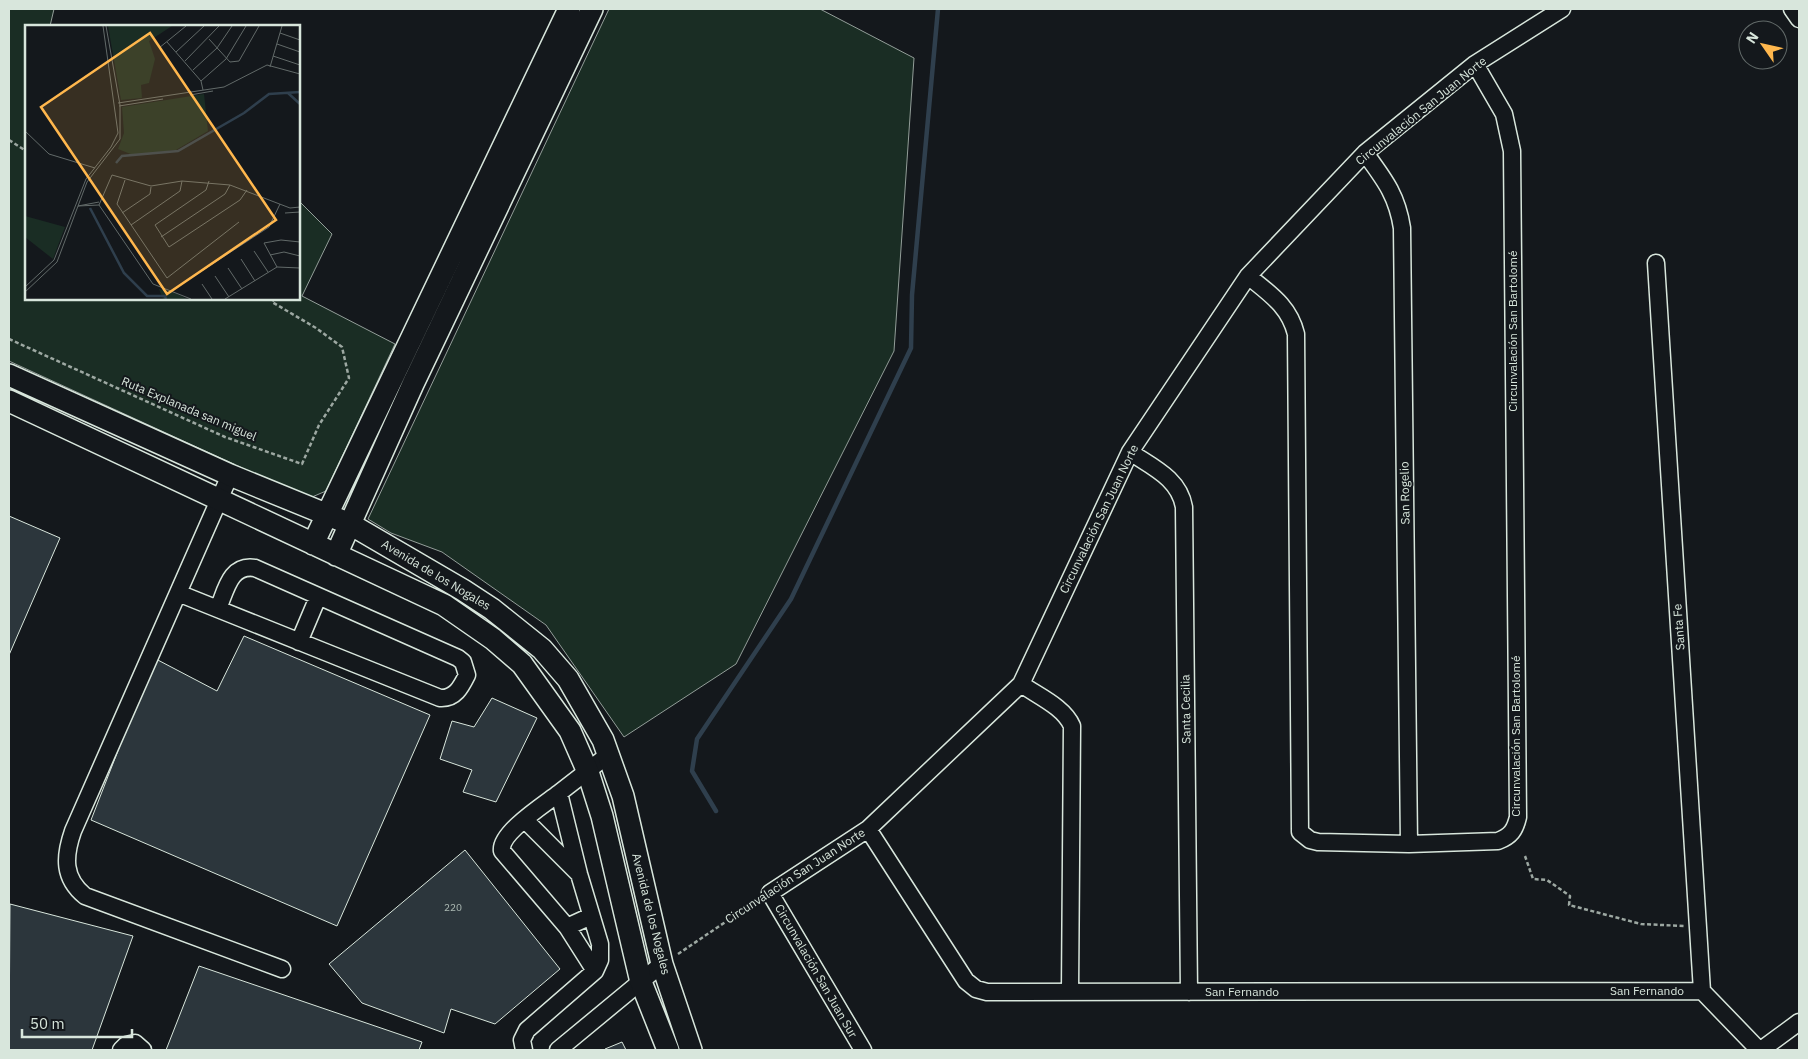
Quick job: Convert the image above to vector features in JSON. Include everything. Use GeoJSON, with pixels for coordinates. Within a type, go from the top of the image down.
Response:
{"type":"FeatureCollection","features":[{"type":"Feature","properties":{"kind":"main road"},"geometry":{"type":"LineString","coordinates":[[313,544],[569,9]]}},
{"type":"Feature","properties":{"kind":"main road"},"geometry":{"type":"LineString","coordinates":[[336,555],[413,384],[592,9]]}},
{"type":"Feature","properties":{"kind":"main road","name":"Avenida de los Nogales"},"geometry":{"type":"LineString","coordinates":[[9,375],[230,475],[350,524],[492,609],[542,650],[568,679],[590,714],[608,754],[622,796],[662,964],[691,1050]]}},
{"type":"Feature","properties":{"kind":"main road"},"geometry":{"type":"LineString","coordinates":[[393,375],[413,384]]}},
{"type":"Feature","properties":{"kind":"main road","name":"Avenida de los Nogales"},"geometry":{"type":"LineString","coordinates":[[9,401],[444,605],[493,639],[522,664],[570,731],[588,772],[602,816],[641,982],[668,1050]]}},
{"type":"Feature","properties":{"kind":"street","name":"Circunvalación San Juan Norte"},"geometry":{"type":"LineString","coordinates":[[770,892],[868,829],[1021,684],[1130,452],[1248,276],[1365,153],[1475,64],[1562,9]]}},
{"type":"Feature","properties":{"kind":"street"},"geometry":{"type":"LineString","coordinates":[[1792,9],[1799,19]]}},
{"type":"Feature","properties":{"kind":"street","name":"Circunvalación San Bartolomé"},"geometry":{"type":"LineString","coordinates":[[1248,276],[1279,301],[1289,313],[1296,334],[1300,832],[1310,840],[1318,842],[1408,844],[1498,841],[1508,837],[1515,829],[1518,817],[1512,151],[1504,114],[1475,64]]}},
{"type":"Feature","properties":{"kind":"street","name":"San Rogelio"},"geometry":{"type":"LineString","coordinates":[[1365,153],[1393,192],[1399,208],[1402,228],[1408,844]]}},
{"type":"Feature","properties":{"kind":"street","name":"Santa Fe"},"geometry":{"type":"LineString","coordinates":[[1656,263],[1702,991]]}},
{"type":"Feature","properties":{"kind":"street","name":"Santa Cecilia"},"geometry":{"type":"LineString","coordinates":[[1130,452],[1173,481],[1182,498],[1184,507],[1189,992]]}},
{"type":"Feature","properties":{"kind":"street"},"geometry":{"type":"LineString","coordinates":[[230,475],[73,831],[69,843],[68,874],[74,887],[92,899],[282,969]]}},
{"type":"Feature","properties":{"kind":"street"},"geometry":{"type":"LineString","coordinates":[[178,593],[440,698],[446,699],[455,694],[467,675],[463,662],[458,658],[255,568],[244,566],[237,570],[230,580],[218,609]]}},
{"type":"Feature","properties":{"kind":"street"},"geometry":{"type":"LineString","coordinates":[[299,642],[318,596]]}},
{"type":"Feature","properties":{"kind":"street"},"geometry":{"type":"LineString","coordinates":[[1021,684],[1060,710],[1069,718],[1072,726],[1070,992]]}},
{"type":"Feature","properties":{"kind":"street"},"geometry":{"type":"LineString","coordinates":[[595,971],[567,927],[502,851],[501,846],[505,838],[525,820],[588,772],[608,754]]}},
{"type":"Feature","properties":{"kind":"street"},"geometry":{"type":"LineString","coordinates":[[524,1050],[522,1040],[527,1030],[595,971],[600,960],[600,944],[579,874],[559,794]]}},
{"type":"Feature","properties":{"kind":"street"},"geometry":{"type":"LineString","coordinates":[[525,820],[579,874]]}},
{"type":"Feature","properties":{"kind":"street","name":"San Fernando"},"geometry":{"type":"LineString","coordinates":[[868,829],[957,967],[976,989],[987,992],[1702,991]]}},
{"type":"Feature","properties":{"kind":"street","name":"Circunvalación San Juan Sur"},"geometry":{"type":"LineString","coordinates":[[770,892],[863,1050]]}},
{"type":"Feature","properties":{"kind":"street"},"geometry":{"type":"LineString","coordinates":[[567,927],[591,916]]}},
{"type":"Feature","properties":{"kind":"street"},"geometry":{"type":"LineString","coordinates":[[558,1050],[662,964]]}},
{"type":"Feature","properties":{"kind":"street"},"geometry":{"type":"LineString","coordinates":[[1702,991],[1760,1050],[1799,1022]]}},
{"type":"Feature","properties":{"kind":"street"},"geometry":{"type":"LineString","coordinates":[[121,1050],[131,1043],[140,1045],[143,1050]]}},
{"type":"Feature","properties":{"kind":"path"},"geometry":{"type":"LineString","coordinates":[[9,140],[25,150]]}},
{"type":"Feature","properties":{"kind":"path","name":"Ruta Explanada san miguel"},"geometry":{"type":"LineString","coordinates":[[9,339],[225,437],[302,464],[319,425],[349,378],[342,347],[316,328],[272,302],[273,300]]}},
{"type":"Feature","properties":{"kind":"path"},"geometry":{"type":"LineString","coordinates":[[1525,856],[1533,879],[1546,880],[1570,896],[1569,905],[1641,924],[1698,926]]}},
{"type":"Feature","properties":{"kind":"path","name":"Circunvalación San Juan Norte"},"geometry":{"type":"LineString","coordinates":[[662,964],[770,892]]}},
{"type":"Feature","properties":{"kind":"green space"},"geometry":{"type":"Polygon","coordinates":[[[9,9],[54,9],[50,25],[25,25],[25,300],[300,300],[300,202],[332,234],[302,296],[395,344],[326,491],[312,497],[275,483],[9,361],[9,9]]]}},
{"type":"Feature","properties":{"kind":"green space"},"geometry":{"type":"Polygon","coordinates":[[[609,9],[820,9],[914,58],[894,351],[736,664],[624,737],[546,625],[442,552],[391,533],[368,519],[609,9]]]}},
{"type":"Feature","properties":{"kind":"building"},"geometry":{"type":"Polygon","coordinates":[[[9,516],[60,538],[9,655],[9,516]]]}},
{"type":"Feature","properties":{"kind":"building"},"geometry":{"type":"Polygon","coordinates":[[[244,636],[430,715],[337,926],[91,820],[154,658],[217,691],[244,636]]]}},
{"type":"Feature","properties":{"kind":"building"},"geometry":{"type":"Polygon","coordinates":[[[492,698],[537,718],[496,802],[463,792],[472,770],[440,759],[452,721],[474,727],[492,698]]]}},
{"type":"Feature","properties":{"kind":"building"},"geometry":{"type":"Polygon","coordinates":[[[465,850],[560,969],[495,1024],[451,1009],[444,1033],[362,1003],[329,964],[465,850]]]}},
{"type":"Feature","properties":{"kind":"building"},"geometry":{"type":"Polygon","coordinates":[[[10,904],[133,936],[92,1050],[9,1050],[10,904]]]}},
{"type":"Feature","properties":{"kind":"building"},"geometry":{"type":"Polygon","coordinates":[[[199,966],[422,1042],[419,1050],[166,1050],[199,966]]]}},
{"type":"Feature","properties":{"kind":"building"},"geometry":{"type":"Polygon","coordinates":[[[622,1042],[626,1050],[605,1049],[622,1042]]]}},
{"type":"Feature","properties":{"kind":"waterway"},"geometry":{"type":"LineString","coordinates":[[716,811],[692,771],[697,739],[791,599],[911,348],[912,295],[938,9]]}}]}
